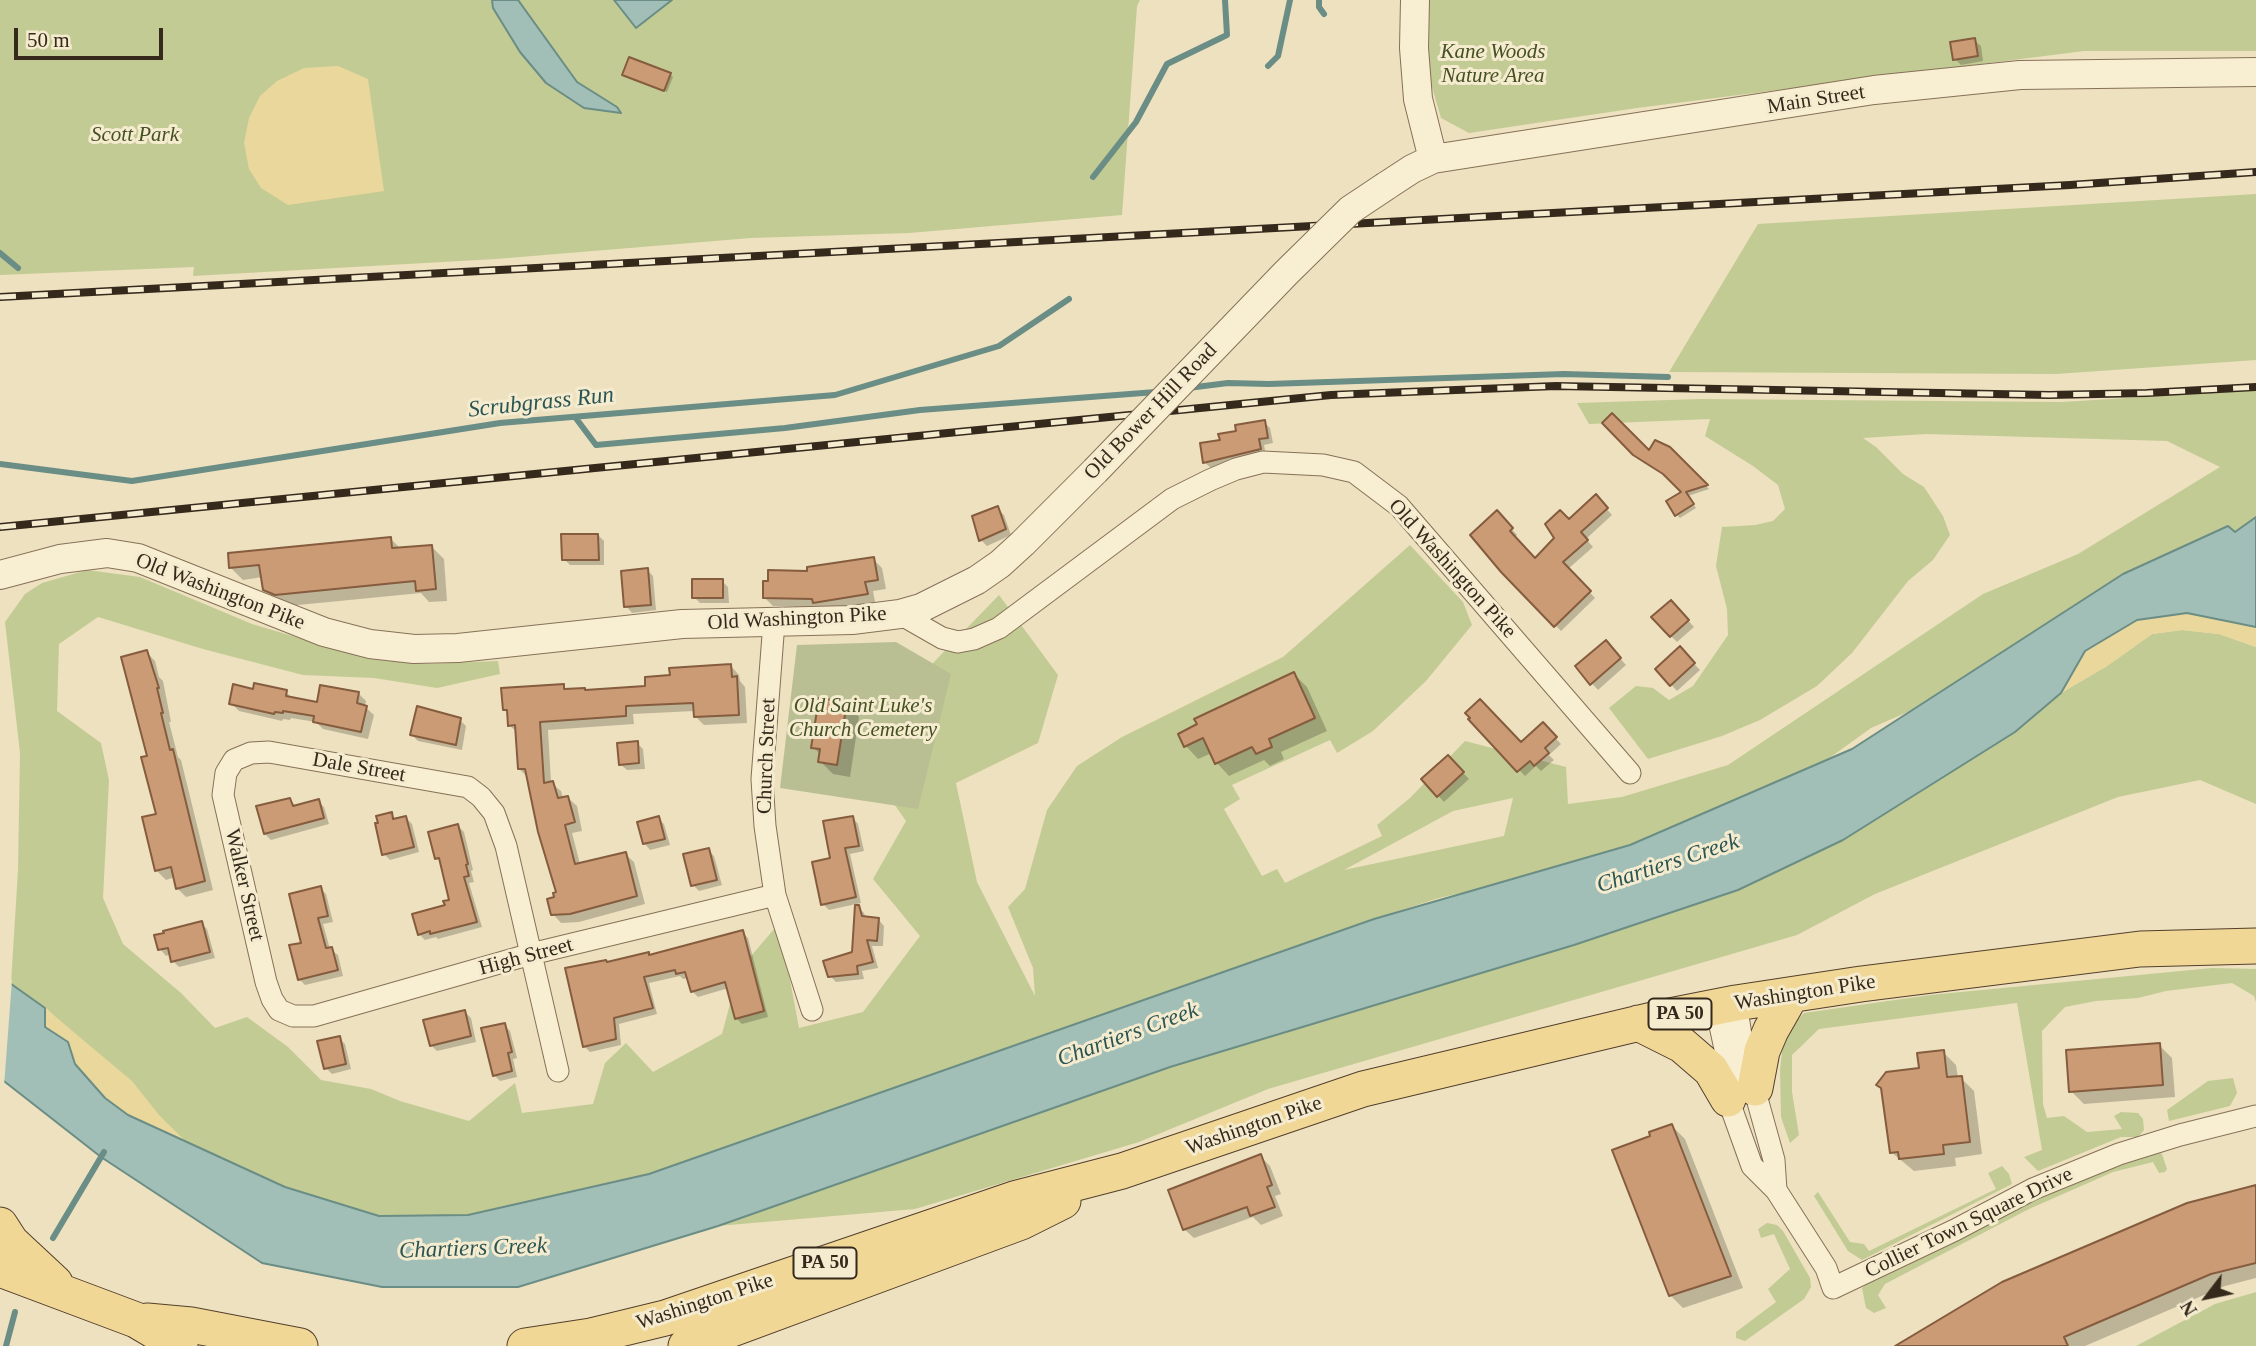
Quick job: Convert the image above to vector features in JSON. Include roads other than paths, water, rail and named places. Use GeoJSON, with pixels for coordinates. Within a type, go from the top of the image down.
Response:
{"type":"FeatureCollection","features":[{"type":"Feature","properties":{"kind":"main road","name":"Washington Pike"},"geometry":{"type":"LineString","coordinates":[[525,1346],[591,1336],[666,1318],[1014,1199],[1122,1171],[1363,1089],[1638,1023],[1791,995],[2140,949],[2256,946]]}},
{"type":"Feature","properties":{"kind":"main road"},"geometry":{"type":"LineString","coordinates":[[1638,1023],[1682,1045],[1742,1094],[1771,1030],[1791,995]]}},
{"type":"Feature","properties":{"kind":"main road","name":"Washington Pike"},"geometry":{"type":"LineString","coordinates":[[686,1346],[1021,1222],[1122,1171]]}},
{"type":"Feature","properties":{"kind":"main road"},"geometry":{"type":"LineString","coordinates":[[0,1225],[11,1242],[68,1295]]}},
{"type":"Feature","properties":{"kind":"main road"},"geometry":{"type":"LineString","coordinates":[[0,1269],[136,1320],[180,1346]]}},
{"type":"Feature","properties":{"kind":"main road"},"geometry":{"type":"LineString","coordinates":[[136,1320],[191,1325],[300,1346]]}},
{"type":"Feature","properties":{"kind":"street"},"geometry":{"type":"LineString","coordinates":[[1415,0],[1413,48],[1418,99],[1433,159]]}},
{"type":"Feature","properties":{"kind":"street","name":"Main Street"},"geometry":{"type":"LineString","coordinates":[[1386,186],[1433,159],[1887,89],[2020,75],[2256,72]]}},
{"type":"Feature","properties":{"kind":"street","name":"Old Bower Hill Road"},"geometry":{"type":"LineString","coordinates":[[900,614],[950,594],[1000,564],[1095,471],[1313,246],[1350,210],[1386,186]]}},
{"type":"Feature","properties":{"kind":"street","name":"Old Washington Pike"},"geometry":{"type":"LineString","coordinates":[[0,575],[60,559],[107,553],[128,556],[324,632],[370,643],[414,649],[458,648],[682,624],[852,620],[900,614],[942,638],[958,642],[974,639],[999,628],[1172,499],[1210,480],[1236,469],[1264,462],[1323,465],[1354,472],[1399,506],[1630,774]]}},
{"type":"Feature","properties":{"kind":"street","name":"Church Street"},"geometry":{"type":"LineString","coordinates":[[774,622],[762,779],[765,826],[775,894],[812,1010]]}},
{"type":"Feature","properties":{"kind":"street","name":"Dale Street"},"geometry":{"type":"LineString","coordinates":[[234,760],[251,753],[269,752],[468,787],[481,796],[494,813],[506,846],[531,954]]}},
{"type":"Feature","properties":{"kind":"street","name":"Walker Street"},"geometry":{"type":"LineString","coordinates":[[234,760],[226,773],[223,795],[266,982],[279,1010]]}},
{"type":"Feature","properties":{"kind":"street","name":"High Street"},"geometry":{"type":"LineString","coordinates":[[279,1010],[293,1016],[314,1016],[531,954],[775,894]]}},
{"type":"Feature","properties":{"kind":"street"},"geometry":{"type":"LineString","coordinates":[[531,954],[558,1071]]}},
{"type":"Feature","properties":{"kind":"street","name":"Collier Town Square Drive"},"geometry":{"type":"LineString","coordinates":[[1726,1005],[1730,1072],[1774,1160],[1776,1190]]}},
{"type":"Feature","properties":{"kind":"street","name":"Collier Town Square Drive"},"geometry":{"type":"LineString","coordinates":[[1726,1005],[1743,1048],[1742,1094],[1752,1166],[1776,1190],[1826,1268],[1833,1288],[2045,1184],[2119,1154],[2256,1116]]}},
{"type":"Feature","properties":{"kind":"water"},"geometry":{"type":"Polygon","coordinates":[[[492,0],[518,0],[577,82],[617,107],[621,113],[584,108],[546,83],[520,52],[493,8],[492,0]]]}},
{"type":"Feature","properties":{"kind":"water"},"geometry":{"type":"Polygon","coordinates":[[[614,0],[672,0],[636,28],[614,0]]]}},
{"type":"Feature","properties":{"kind":"water","name":"Chartiers Creek"},"geometry":{"type":"Polygon","coordinates":[[[2256,517],[2256,627],[2187,613],[2137,620],[2085,651],[2061,693],[2015,732],[1843,840],[1738,890],[1574,945],[1170,1067],[718,1226],[518,1287],[382,1287],[262,1263],[101,1157],[0,1078],[0,976],[45,1008],[45,1027],[68,1042],[75,1064],[105,1098],[128,1115],[285,1187],[379,1216],[468,1215],[649,1174],[1374,919],[1630,845],[1852,749],[2123,574],[2228,526],[2235,532],[2256,517]]]}},
{"type":"Feature","properties":{"kind":"waterway","name":"Scrubgrass Run"},"geometry":{"type":"LineString","coordinates":[[1093,177],[1136,122],[1167,64],[1227,35],[1225,0]]}},
{"type":"Feature","properties":{"kind":"waterway"},"geometry":{"type":"LineString","coordinates":[[1268,66],[1278,56],[1290,0]]}},
{"type":"Feature","properties":{"kind":"waterway"},"geometry":{"type":"LineString","coordinates":[[1319,0],[1319,7],[1324,14]]}},
{"type":"Feature","properties":{"kind":"waterway"},"geometry":{"type":"LineString","coordinates":[[0,253],[18,268]]}},
{"type":"Feature","properties":{"kind":"waterway","name":"Scrubgrass Run"},"geometry":{"type":"LineString","coordinates":[[0,464],[132,481],[500,423],[835,395],[999,346],[1069,299]]}},
{"type":"Feature","properties":{"kind":"waterway"},"geometry":{"type":"LineString","coordinates":[[1188,388],[1228,383],[1564,374],[1668,377]]}},
{"type":"Feature","properties":{"kind":"waterway"},"geometry":{"type":"LineString","coordinates":[[575,417],[596,445],[785,428],[920,410],[1156,392]]}},
{"type":"Feature","properties":{"kind":"waterway"},"geometry":{"type":"LineString","coordinates":[[53,1238],[104,1152]]}},
{"type":"Feature","properties":{"kind":"waterway"},"geometry":{"type":"LineString","coordinates":[[6,1346],[15,1312]]}},
{"type":"Feature","properties":{"kind":"railway"},"geometry":{"type":"LineString","coordinates":[[0,297],[2070,185],[2256,172]]}},
{"type":"Feature","properties":{"kind":"railway"},"geometry":{"type":"LineString","coordinates":[[0,527],[1331,395],[1556,386],[2049,395],[2256,387]]}},
{"type":"Feature","properties":{"kind":"park label","name":"Kane Woods Nature Area"},"geometry":{"type":"Point","coordinates":[1493,64]}},
{"type":"Feature","properties":{"kind":"park label","name":"Scott Park"},"geometry":{"type":"Point","coordinates":[135,135]}},
{"type":"Feature","properties":{"kind":"park label","name":"Old Saint Luke's Church Cemetery"},"geometry":{"type":"Point","coordinates":[863,718]}}]}
